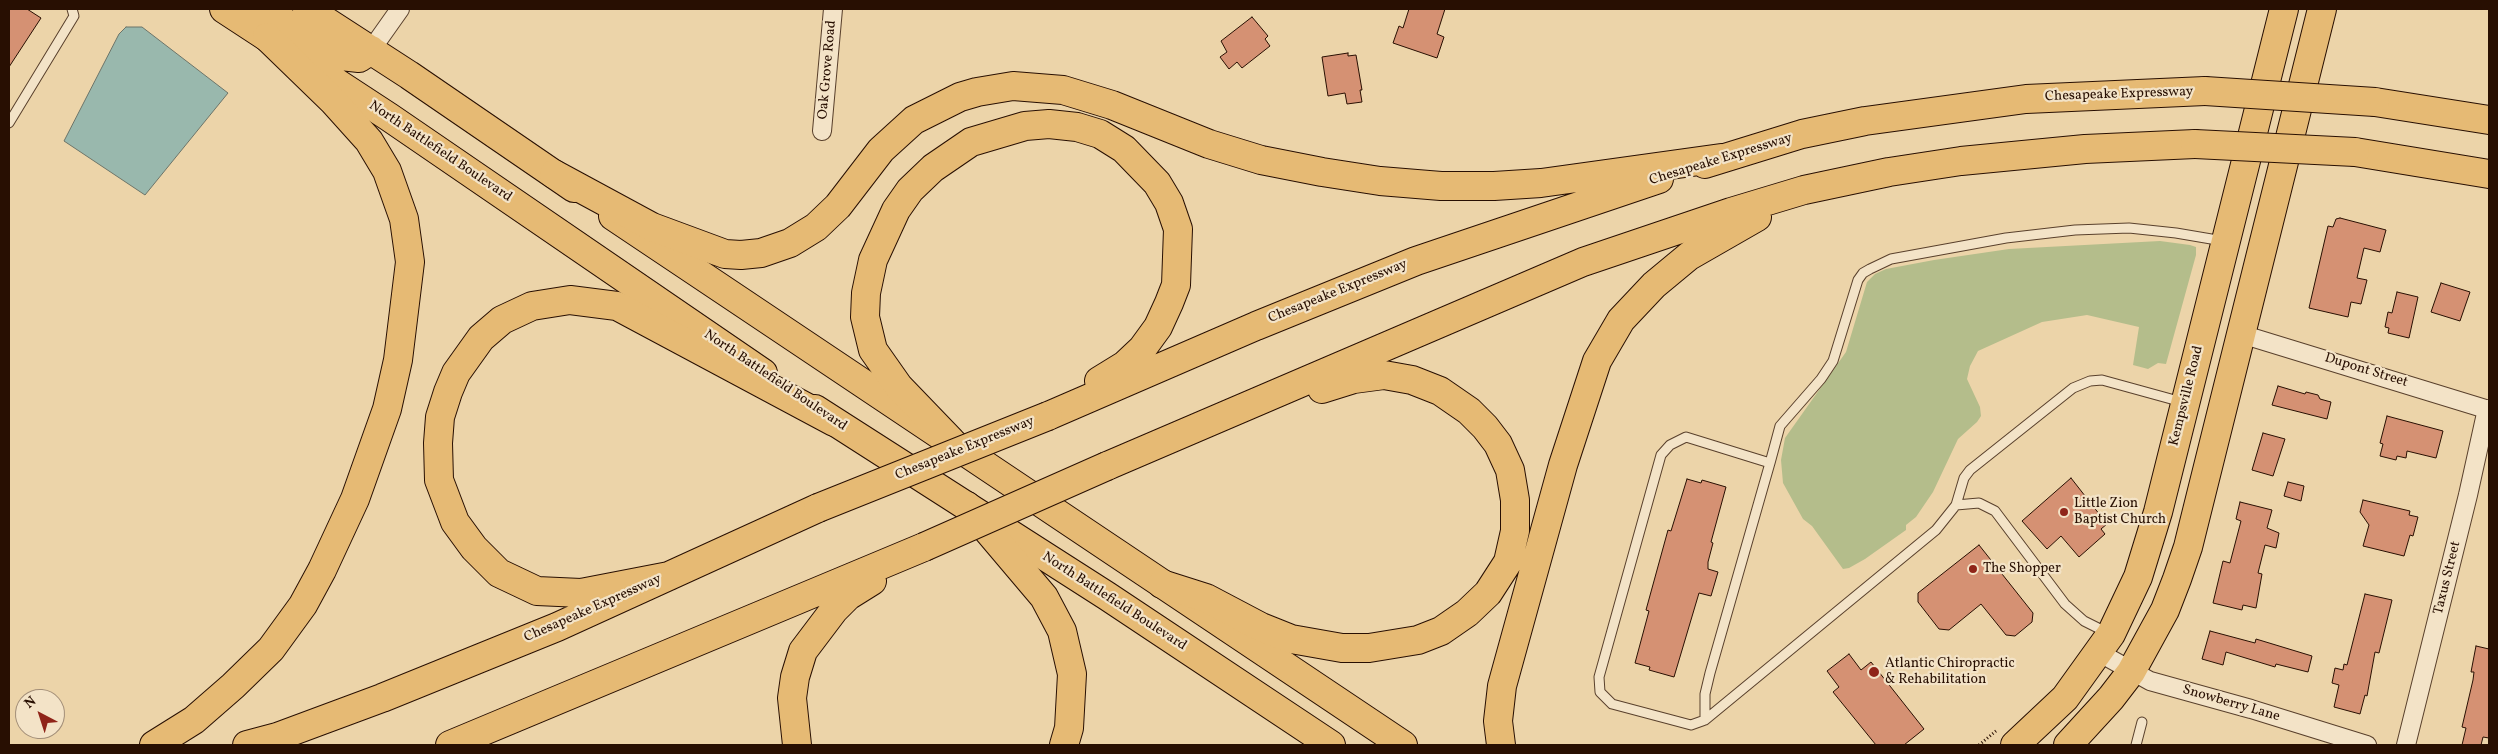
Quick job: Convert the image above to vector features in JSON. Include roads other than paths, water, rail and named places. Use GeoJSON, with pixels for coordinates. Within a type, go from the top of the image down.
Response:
{"type":"FeatureCollection","features":[{"type":"Feature","properties":{"kind":"main road","name":"North Battlefield Boulevard"},"geometry":{"type":"LineString","coordinates":[[224,9],[389,117],[834,422],[1107,596],[1331,745]]}},
{"type":"Feature","properties":{"kind":"main road"},"geometry":{"type":"LineString","coordinates":[[263,9],[341,56],[359,58],[371,50]]}},
{"type":"Feature","properties":{"kind":"main road"},"geometry":{"type":"LineString","coordinates":[[307,9],[554,174],[643,238],[875,393],[951,441],[1404,745]]}},
{"type":"Feature","properties":{"kind":"main road","name":"Kempsville Road"},"geometry":{"type":"LineString","coordinates":[[2007,736],[2065,698],[2104,643],[2126,606],[2150,544],[2284,9]]}},
{"type":"Feature","properties":{"kind":"main road"},"geometry":{"type":"LineString","coordinates":[[2307,9],[2306,35],[2312,47]]}},
{"type":"Feature","properties":{"kind":"main road"},"geometry":{"type":"LineString","coordinates":[[2068,745],[2111,698],[2131,672],[2157,625],[2177,579],[2188,546],[2322,9]]}},
{"type":"Feature","properties":{"kind":"main road"},"geometry":{"type":"LineString","coordinates":[[154,745],[194,720],[233,686],[272,649],[303,605],[322,570],[355,499],[387,408],[398,360],[410,262],[404,219],[387,171],[369,141],[333,101],[267,37]]}},
{"type":"Feature","properties":{"kind":"main road"},"geometry":{"type":"LineString","coordinates":[[554,174],[652,227],[724,254],[742,255],[761,253],[790,243],[816,227],[838,206],[881,150],[914,120],[960,97],[1013,86],[1064,90],[1112,105],[1209,144],[1261,160],[1380,181],[1441,186],[1494,186],[1541,183],[1721,158]]}},
{"type":"Feature","properties":{"kind":"main road","name":"Chesapeake Expressway"},"geometry":{"type":"LineString","coordinates":[[247,745],[277,737],[382,698],[557,627],[818,508],[1048,416],[1256,326],[1416,261],[1721,158],[1802,134],[1874,120],[2026,99],[2205,91],[2374,102],[2489,120]]}},
{"type":"Feature","properties":{"kind":"main road"},"geometry":{"type":"LineString","coordinates":[[951,441],[898,387],[873,350],[866,317],[866,293],[873,260],[896,210],[910,190],[933,168],[971,142],[1025,126],[1049,124],[1077,127],[1100,134],[1124,149],[1157,183],[1169,203],[1178,229],[1178,246],[1176,284],[1158,327],[1142,348],[1125,365],[1048,416]]}},
{"type":"Feature","properties":{"kind":"main road"},"geometry":{"type":"LineString","coordinates":[[450,745],[921,548],[1198,426],[1583,262],[1731,212],[1830,184],[1889,172],[1961,161],[2085,149],[2195,144],[2356,152],[2489,174]]}},
{"type":"Feature","properties":{"kind":"main road"},"geometry":{"type":"LineString","coordinates":[[1502,745],[1498,721],[1502,686],[1581,403],[1596,361],[1611,334],[1654,285],[1689,256],[1741,224],[1830,184]]}},
{"type":"Feature","properties":{"kind":"main road"},"geometry":{"type":"LineString","coordinates":[[669,576],[581,593],[537,591],[499,572],[474,548],[455,522],[439,480],[438,443],[440,417],[448,392],[456,373],[481,338],[502,320],[532,306],[570,300],[617,306],[834,422]]}},
{"type":"Feature","properties":{"kind":"main road"},"geometry":{"type":"LineString","coordinates":[[1162,584],[1206,598],[1261,627],[1291,639],[1311,644],[1369,648],[1418,640],[1441,631],[1468,613],[1488,593],[1508,562],[1515,532],[1515,500],[1510,470],[1498,444],[1469,411],[1440,391],[1412,380],[1384,375],[1354,380],[1198,426]]}},
{"type":"Feature","properties":{"kind":"main road"},"geometry":{"type":"LineString","coordinates":[[967,506],[1044,597],[1062,631],[1072,674],[1069,728],[1064,745]]}},
{"type":"Feature","properties":{"kind":"main road"},"geometry":{"type":"LineString","coordinates":[[797,745],[792,698],[795,677],[803,651],[834,610],[848,596],[904,565],[921,548]]}},
{"type":"Feature","properties":{"kind":"street"},"geometry":{"type":"LineString","coordinates":[[371,50],[400,9]]}},
{"type":"Feature","properties":{"kind":"street","name":"Oak Grove Road"},"geometry":{"type":"LineString","coordinates":[[822,131],[833,9]]}},
{"type":"Feature","properties":{"kind":"street","name":"Dupont Street"},"geometry":{"type":"LineString","coordinates":[[2241,334],[2488,410]]}},
{"type":"Feature","properties":{"kind":"street","name":"Taxus Street"},"geometry":{"type":"LineString","coordinates":[[2406,745],[2488,410]]}},
{"type":"Feature","properties":{"kind":"street","name":"Snowberry Lane"},"geometry":{"type":"LineString","coordinates":[[2104,643],[2131,672],[2150,681],[2251,709],[2367,745]]}},
{"type":"Feature","properties":{"kind":"lane"},"geometry":{"type":"LineString","coordinates":[[9,123],[74,16],[72,9]]}},
{"type":"Feature","properties":{"kind":"lane"},"geometry":{"type":"LineString","coordinates":[[1704,720],[1705,694],[1710,673],[1780,426],[1811,391],[1833,361],[1858,280],[1863,273],[1890,259],[2006,238],[2075,230],[2129,228],[2176,232],[2226,241]]}},
{"type":"Feature","properties":{"kind":"lane"},"geometry":{"type":"LineString","coordinates":[[1770,463],[1686,438],[1670,445],[1661,455],[1599,677],[1600,692],[1612,704],[1691,725],[1704,720],[1936,530],[1956,505],[1964,478],[1970,470],[2073,388],[2090,381],[2102,380],[2185,403]]}},
{"type":"Feature","properties":{"kind":"lane"},"geometry":{"type":"LineString","coordinates":[[1956,505],[1980,503],[1995,511],[2065,604],[2104,643]]}},
{"type":"Feature","properties":{"kind":"lane"},"geometry":{"type":"LineString","coordinates":[[2136,745],[2142,722]]}},
{"type":"Feature","properties":{"kind":"water"},"geometry":{"type":"Polygon","coordinates":[[[126,27],[142,27],[228,93],[145,195],[64,141],[119,34],[126,27]]]}},
{"type":"Feature","properties":{"kind":"place","name":"Little Zion Baptist Church"},"geometry":{"type":"Point","coordinates":[2064,512]}},
{"type":"Feature","properties":{"kind":"place","name":"The Shopper"},"geometry":{"type":"Point","coordinates":[1973,569]}},
{"type":"Feature","properties":{"kind":"place","name":"Atlantic Chiropractic & Rehabilitation"},"geometry":{"type":"Point","coordinates":[1874,672]}}]}
